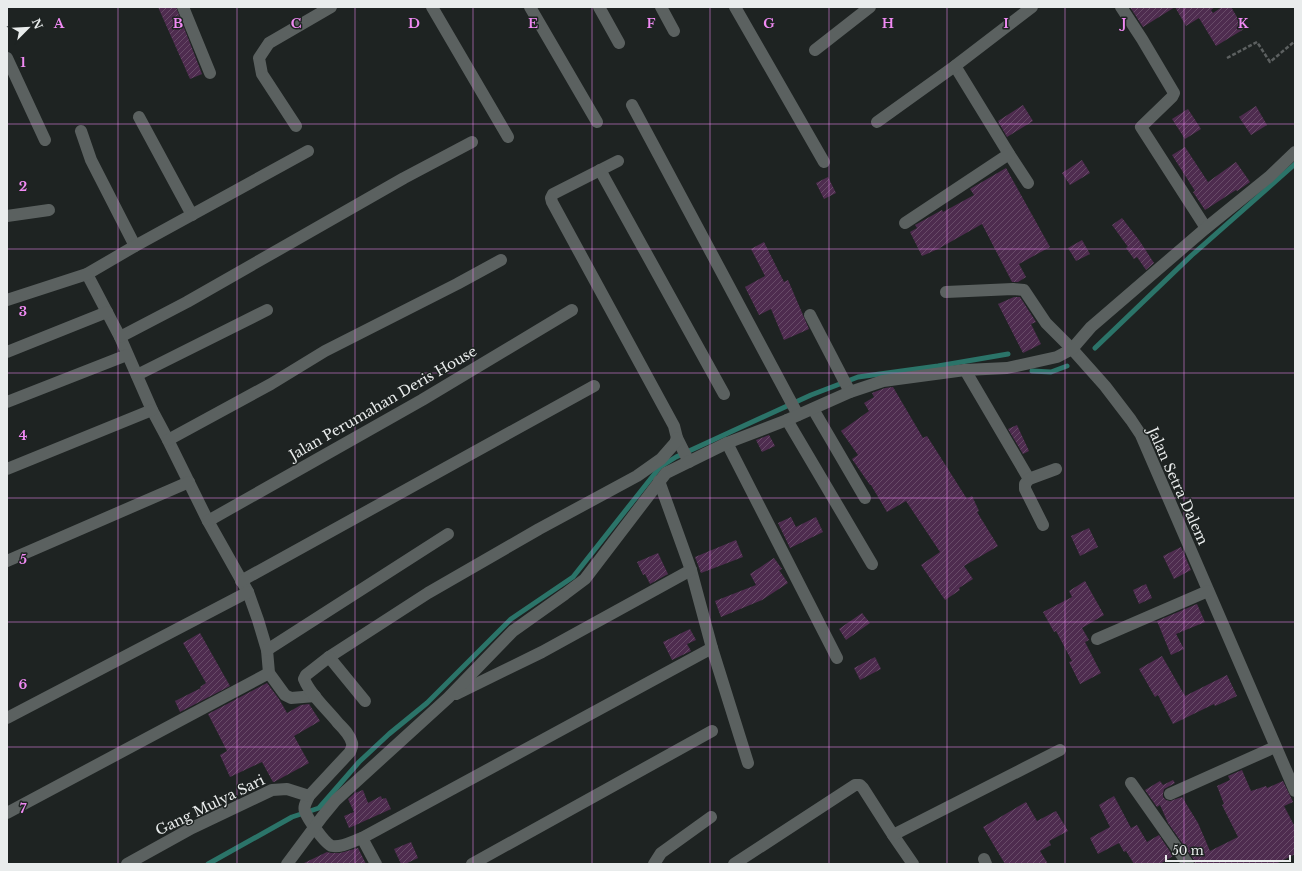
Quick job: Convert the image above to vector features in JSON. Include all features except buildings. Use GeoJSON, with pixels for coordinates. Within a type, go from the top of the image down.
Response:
{"type":"FeatureCollection","features":[{"type":"Feature","properties":{"kind":"street"},"geometry":{"type":"LineString","coordinates":[[183,7],[210,73]]}},
{"type":"Feature","properties":{"kind":"street"},"geometry":{"type":"LineString","coordinates":[[296,126],[262,74],[259,58],[269,43],[331,7]]}},
{"type":"Feature","properties":{"kind":"street"},"geometry":{"type":"LineString","coordinates":[[432,7],[508,137]]}},
{"type":"Feature","properties":{"kind":"street"},"geometry":{"type":"LineString","coordinates":[[530,7],[597,122]]}},
{"type":"Feature","properties":{"kind":"street"},"geometry":{"type":"LineString","coordinates":[[599,7],[619,43]]}},
{"type":"Feature","properties":{"kind":"street"},"geometry":{"type":"LineString","coordinates":[[661,7],[674,31]]}},
{"type":"Feature","properties":{"kind":"street"},"geometry":{"type":"LineString","coordinates":[[735,7],[824,162]]}},
{"type":"Feature","properties":{"kind":"street"},"geometry":{"type":"LineString","coordinates":[[815,50],[870,7]]}},
{"type":"Feature","properties":{"kind":"street"},"geometry":{"type":"LineString","coordinates":[[877,122],[955,66],[1032,7]]}},
{"type":"Feature","properties":{"kind":"street"},"geometry":{"type":"LineString","coordinates":[[1121,7],[1142,39],[1174,94],[1141,127],[1206,228]]}},
{"type":"Feature","properties":{"kind":"street"},"geometry":{"type":"LineString","coordinates":[[7,58],[45,140]]}},
{"type":"Feature","properties":{"kind":"street"},"geometry":{"type":"LineString","coordinates":[[955,66],[1008,154],[1028,183]]}},
{"type":"Feature","properties":{"kind":"street"},"geometry":{"type":"LineString","coordinates":[[632,105],[872,564]]}},
{"type":"Feature","properties":{"kind":"street"},"geometry":{"type":"LineString","coordinates":[[139,117],[192,215]]}},
{"type":"Feature","properties":{"kind":"street"},"geometry":{"type":"LineString","coordinates":[[81,131],[91,160],[134,246]]}},
{"type":"Feature","properties":{"kind":"street"},"geometry":{"type":"LineString","coordinates":[[120,337],[187,302],[404,178],[472,142]]}},
{"type":"Feature","properties":{"kind":"street"},"geometry":{"type":"LineString","coordinates":[[7,300],[87,274],[134,246],[308,151]]}},
{"type":"Feature","properties":{"kind":"street"},"geometry":{"type":"LineString","coordinates":[[287,864],[314,826],[336,800],[448,698],[513,631],[585,578],[666,473],[688,460],[793,411],[813,409],[847,386],[965,370],[1007,368],[1057,357],[1072,349],[1091,327],[1206,228],[1269,177],[1295,152]]}},
{"type":"Feature","properties":{"kind":"street"},"geometry":{"type":"LineString","coordinates":[[905,223],[1008,154]]}},
{"type":"Feature","properties":{"kind":"street"},"geometry":{"type":"LineString","coordinates":[[618,161],[553,194],[551,198],[674,426],[688,460]]}},
{"type":"Feature","properties":{"kind":"street"},"geometry":{"type":"LineString","coordinates":[[600,170],[724,394]]}},
{"type":"Feature","properties":{"kind":"street"},"geometry":{"type":"LineString","coordinates":[[7,216],[49,210]]}},
{"type":"Feature","properties":{"kind":"street"},"geometry":{"type":"LineString","coordinates":[[168,440],[271,384],[325,351],[446,290],[501,260]]}},
{"type":"Feature","properties":{"kind":"street"},"geometry":{"type":"LineString","coordinates":[[87,274],[108,312],[152,410],[208,521],[248,592],[258,620],[266,650],[269,673],[285,695],[291,698],[315,696]]}},
{"type":"Feature","properties":{"kind":"street","name":"Jalan Setra Dalem"},"geometry":{"type":"LineString","coordinates":[[946,292],[1013,289],[1024,290],[1048,325],[1072,349],[1119,404],[1140,435],[1295,791]]}},
{"type":"Feature","properties":{"kind":"street"},"geometry":{"type":"LineString","coordinates":[[137,375],[267,310]]}},
{"type":"Feature","properties":{"kind":"street","name":"Jalan Perumahan Deris House"},"geometry":{"type":"LineString","coordinates":[[208,521],[415,404],[572,310]]}},
{"type":"Feature","properties":{"kind":"street"},"geometry":{"type":"LineString","coordinates":[[7,352],[108,312]]}},
{"type":"Feature","properties":{"kind":"street"},"geometry":{"type":"LineString","coordinates":[[810,315],[847,386]]}},
{"type":"Feature","properties":{"kind":"street"},"geometry":{"type":"LineString","coordinates":[[7,402],[128,355]]}},
{"type":"Feature","properties":{"kind":"street"},"geometry":{"type":"LineString","coordinates":[[965,370],[1030,479]]}},
{"type":"Feature","properties":{"kind":"street"},"geometry":{"type":"LineString","coordinates":[[241,581],[594,386]]}},
{"type":"Feature","properties":{"kind":"street"},"geometry":{"type":"LineString","coordinates":[[813,409],[865,498]]}},
{"type":"Feature","properties":{"kind":"street"},"geometry":{"type":"LineString","coordinates":[[7,470],[152,410]]}},
{"type":"Feature","properties":{"kind":"street"},"geometry":{"type":"LineString","coordinates":[[679,440],[661,459],[637,476],[539,529],[428,593],[329,657],[306,675],[304,679],[315,696],[347,732],[352,743],[352,747],[350,752],[309,796],[305,805],[305,812],[328,844],[340,846],[362,838],[712,648]]}},
{"type":"Feature","properties":{"kind":"street"},"geometry":{"type":"LineString","coordinates":[[727,443],[838,658]]}},
{"type":"Feature","properties":{"kind":"street"},"geometry":{"type":"LineString","coordinates":[[1043,525],[1025,489],[1025,484],[1030,479],[1056,470]]}},
{"type":"Feature","properties":{"kind":"street"},"geometry":{"type":"LineString","coordinates":[[659,481],[691,570],[712,648],[748,762]]}},
{"type":"Feature","properties":{"kind":"street"},"geometry":{"type":"LineString","coordinates":[[7,561],[189,482]]}},
{"type":"Feature","properties":{"kind":"street"},"geometry":{"type":"LineString","coordinates":[[266,650],[448,534]]}},
{"type":"Feature","properties":{"kind":"street"},"geometry":{"type":"LineString","coordinates":[[448,698],[542,652],[691,570]]}},
{"type":"Feature","properties":{"kind":"street"},"geometry":{"type":"LineString","coordinates":[[1098,639],[1208,591]]}},
{"type":"Feature","properties":{"kind":"street"},"geometry":{"type":"LineString","coordinates":[[7,718],[248,592]]}},
{"type":"Feature","properties":{"kind":"street"},"geometry":{"type":"LineString","coordinates":[[329,657],[365,702]]}},
{"type":"Feature","properties":{"kind":"street"},"geometry":{"type":"LineString","coordinates":[[7,813],[269,673]]}},
{"type":"Feature","properties":{"kind":"street"},"geometry":{"type":"LineString","coordinates":[[472,864],[712,731]]}},
{"type":"Feature","properties":{"kind":"street"},"geometry":{"type":"LineString","coordinates":[[1170,794],[1275,747]]}},
{"type":"Feature","properties":{"kind":"street"},"geometry":{"type":"LineString","coordinates":[[893,835],[1060,750]]}},
{"type":"Feature","properties":{"kind":"street"},"geometry":{"type":"LineString","coordinates":[[1131,783],[1188,864]]}},
{"type":"Feature","properties":{"kind":"street"},"geometry":{"type":"LineString","coordinates":[[734,864],[855,785],[860,785],[863,788],[913,864]]}},
{"type":"Feature","properties":{"kind":"street","name":"Gang Mulya Sari"},"geometry":{"type":"LineString","coordinates":[[127,864],[192,828],[272,790],[287,789],[309,796]]}},
{"type":"Feature","properties":{"kind":"street"},"geometry":{"type":"LineString","coordinates":[[654,864],[661,853],[711,817]]}},
{"type":"Feature","properties":{"kind":"street"},"geometry":{"type":"LineString","coordinates":[[362,838],[376,864]]}},
{"type":"Feature","properties":{"kind":"path"},"geometry":{"type":"LineString","coordinates":[[1227,58],[1256,42],[1270,62],[1295,42]]}},
{"type":"Feature","properties":{"kind":"waterway"},"geometry":{"type":"LineString","coordinates":[[1095,348],[1192,255],[1295,164]]}},
{"type":"Feature","properties":{"kind":"waterway"},"geometry":{"type":"LineString","coordinates":[[208,864],[292,817],[319,808],[359,762],[389,734],[427,703],[511,619],[573,577],[660,467],[676,457],[811,395],[858,377],[938,366],[1008,354]]}},
{"type":"Feature","properties":{"kind":"waterway"},"geometry":{"type":"LineString","coordinates":[[1032,371],[1051,372],[1067,366]]}}]}
